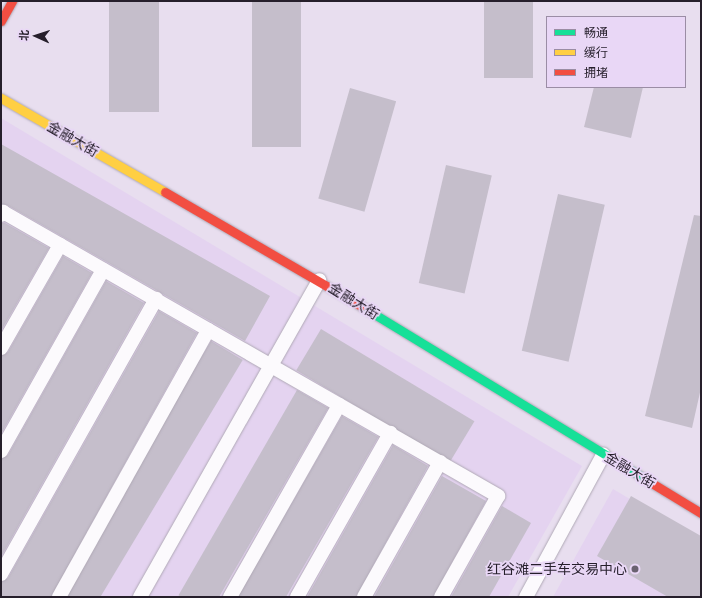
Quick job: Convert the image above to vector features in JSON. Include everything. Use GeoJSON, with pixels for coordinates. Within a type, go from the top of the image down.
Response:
{"type":"FeatureCollection","features":[{"type":"Feature","properties":{"kind":"street"},"geometry":{"type":"LineString","coordinates":[[1,21],[12,1]]}},
{"type":"Feature","properties":{"kind":"street","name":"金融大街"},"geometry":{"type":"LineString","coordinates":[[1,98],[320,280],[603,455],[701,513]]}},
{"type":"Feature","properties":{"kind":"lane"},"geometry":{"type":"LineString","coordinates":[[1,215],[3,212],[498,496],[441,597]]}},
{"type":"Feature","properties":{"kind":"lane"},"geometry":{"type":"LineString","coordinates":[[1,348],[60,245]]}},
{"type":"Feature","properties":{"kind":"lane"},"geometry":{"type":"LineString","coordinates":[[1,451],[103,270]]}},
{"type":"Feature","properties":{"kind":"lane"},"geometry":{"type":"LineString","coordinates":[[140,597],[320,280]]}},
{"type":"Feature","properties":{"kind":"lane"},"geometry":{"type":"LineString","coordinates":[[1,574],[156,300]]}},
{"type":"Feature","properties":{"kind":"lane"},"geometry":{"type":"LineString","coordinates":[[58,597],[208,330]]}},
{"type":"Feature","properties":{"kind":"lane"},"geometry":{"type":"LineString","coordinates":[[230,597],[339,405]]}},
{"type":"Feature","properties":{"kind":"lane"},"geometry":{"type":"LineString","coordinates":[[296,597],[390,434]]}},
{"type":"Feature","properties":{"kind":"lane"},"geometry":{"type":"LineString","coordinates":[[526,597],[603,455]]}},
{"type":"Feature","properties":{"kind":"lane"},"geometry":{"type":"LineString","coordinates":[[364,597],[440,462]]}},
{"type":"Feature","properties":{"kind":"shaded area"},"geometry":{"type":"Polygon","coordinates":[[[1,118],[582,466],[508,597],[1,597],[1,118]]]}},
{"type":"Feature","properties":{"kind":"shaded area","name":"红谷滩二手车交易中心"},"geometry":{"type":"Polygon","coordinates":[[[613,489],[701,541],[701,597],[553,597],[613,489]]]}},
{"type":"Feature","properties":{"kind":"building"},"geometry":{"type":"Polygon","coordinates":[[[109,1],[159,1],[159,112],[109,112],[109,1]]]}},
{"type":"Feature","properties":{"kind":"building"},"geometry":{"type":"Polygon","coordinates":[[[252,1],[301,1],[301,147],[252,147],[252,1]]]}},
{"type":"Feature","properties":{"kind":"building"},"geometry":{"type":"Polygon","coordinates":[[[484,1],[533,1],[533,78],[484,78],[484,1]]]}},
{"type":"Feature","properties":{"kind":"building"},"geometry":{"type":"Polygon","coordinates":[[[350,88],[396,101],[364,212],[318,199],[350,88]]]}},
{"type":"Feature","properties":{"kind":"building"},"geometry":{"type":"Polygon","coordinates":[[[594,88],[643,88],[631,138],[584,127],[594,88]]]}},
{"type":"Feature","properties":{"kind":"building"},"geometry":{"type":"Polygon","coordinates":[[[1,144],[270,296],[245,341],[7,205],[1,204],[1,144]]]}},
{"type":"Feature","properties":{"kind":"building"},"geometry":{"type":"Polygon","coordinates":[[[446,165],[492,176],[465,293],[419,283],[446,165]]]}},
{"type":"Feature","properties":{"kind":"building"},"geometry":{"type":"Polygon","coordinates":[[[558,194],[605,205],[569,362],[522,351],[558,194]]]}},
{"type":"Feature","properties":{"kind":"building"},"geometry":{"type":"Polygon","coordinates":[[[694,215],[701,216],[701,388],[692,428],[645,416],[694,215]]]}},
{"type":"Feature","properties":{"kind":"building"},"geometry":{"type":"Polygon","coordinates":[[[1,223],[5,223],[49,248],[1,331],[1,223]]]}},
{"type":"Feature","properties":{"kind":"building"},"geometry":{"type":"Polygon","coordinates":[[[63,256],[92,273],[1,434],[1,356],[8,352],[63,256]]]}},
{"type":"Feature","properties":{"kind":"building"},"geometry":{"type":"Polygon","coordinates":[[[106,281],[144,303],[1,557],[1,459],[8,455],[106,281]]]}},
{"type":"Feature","properties":{"kind":"building"},"geometry":{"type":"Polygon","coordinates":[[[159,311],[197,333],[51,597],[1,597],[1,582],[8,578],[159,311]]]}},
{"type":"Feature","properties":{"kind":"building"},"geometry":{"type":"Polygon","coordinates":[[[321,329],[474,421],[450,462],[296,370],[321,329]]]}},
{"type":"Feature","properties":{"kind":"building"},"geometry":{"type":"Polygon","coordinates":[[[211,341],[243,360],[100,597],[68,597],[60,592],[211,341]]]}},
{"type":"Feature","properties":{"kind":"building"},"geometry":{"type":"Polygon","coordinates":[[[297,390],[328,408],[219,597],[182,597],[179,595],[297,390]]]}},
{"type":"Feature","properties":{"kind":"building"},"geometry":{"type":"Polygon","coordinates":[[[342,416],[378,437],[286,597],[238,596],[342,416]]]}},
{"type":"Feature","properties":{"kind":"building"},"geometry":{"type":"Polygon","coordinates":[[[393,445],[428,466],[356,597],[307,597],[393,445]]]}},
{"type":"Feature","properties":{"kind":"building"},"geometry":{"type":"Polygon","coordinates":[[[442,476],[486,501],[433,597],[374,597],[442,476]]]}},
{"type":"Feature","properties":{"kind":"building","name":"红谷滩二手车交易中心"},"geometry":{"type":"Polygon","coordinates":[[[631,496],[701,536],[701,597],[668,597],[597,556],[631,496]]]}},
{"type":"Feature","properties":{"kind":"building"},"geometry":{"type":"Polygon","coordinates":[[[502,506],[531,523],[489,597],[451,597],[502,506]]]}},
{"type":"Feature","properties":{"kind":"traffic: fast"},"geometry":{"type":"LineString","coordinates":[[361,306],[645,479]]}},
{"type":"Feature","properties":{"kind":"traffic: slow"},"geometry":{"type":"LineString","coordinates":[[1,98],[165,192]]}},
{"type":"Feature","properties":{"kind":"traffic: jam"},"geometry":{"type":"LineString","coordinates":[[1,21],[12,1]]}},
{"type":"Feature","properties":{"kind":"traffic: jam"},"geometry":{"type":"LineString","coordinates":[[165,192],[361,306]]}},
{"type":"Feature","properties":{"kind":"traffic: jam"},"geometry":{"type":"LineString","coordinates":[[645,479],[701,513]]}},
{"type":"Feature","properties":{"kind":"place","name":"红谷滩二手车交易中心"},"geometry":{"type":"Point","coordinates":[635,569]}}]}
